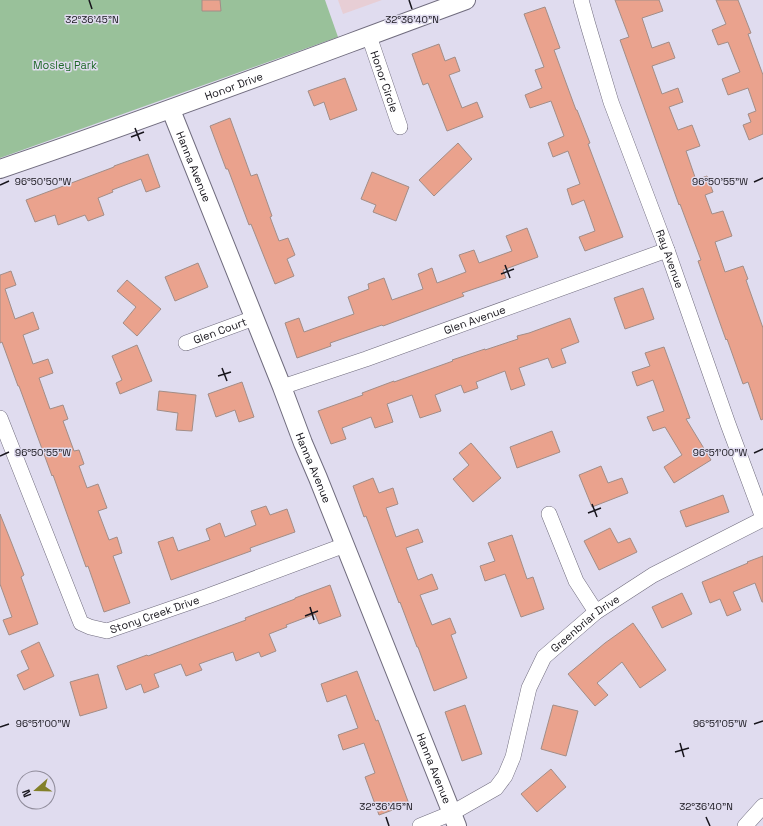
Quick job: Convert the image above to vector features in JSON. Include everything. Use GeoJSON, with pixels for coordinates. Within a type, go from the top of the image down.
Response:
{"type":"FeatureCollection","features":[{"type":"Feature","properties":{"kind":"street","name":"Honor Drive"},"geometry":{"type":"LineString","coordinates":[[0,169],[170,110],[466,0]]}},
{"type":"Feature","properties":{"kind":"street","name":"Ray Avenue"},"geometry":{"type":"LineString","coordinates":[[581,0],[611,102],[667,250],[728,424],[763,518]]}},
{"type":"Feature","properties":{"kind":"street","name":"Honor Circle"},"geometry":{"type":"LineString","coordinates":[[369,36],[400,127]]}},
{"type":"Feature","properties":{"kind":"street","name":"Hanna Avenue"},"geometry":{"type":"LineString","coordinates":[[170,110],[455,820]]}},
{"type":"Feature","properties":{"kind":"street","name":"Glen Avenue"},"geometry":{"type":"LineString","coordinates":[[282,388],[366,360],[667,250]]}},
{"type":"Feature","properties":{"kind":"street","name":"Glen Court"},"geometry":{"type":"LineString","coordinates":[[186,343],[254,318]]}},
{"type":"Feature","properties":{"kind":"street","name":"Stony Creek Drive"},"geometry":{"type":"LineString","coordinates":[[0,418],[81,623],[90,627],[107,631],[208,596],[345,545]]}},
{"type":"Feature","properties":{"kind":"street"},"geometry":{"type":"LineString","coordinates":[[549,514],[576,581],[596,612]]}},
{"type":"Feature","properties":{"kind":"street","name":"Greenbriar Drive"},"geometry":{"type":"LineString","coordinates":[[420,826],[455,820],[496,788],[505,776],[513,757],[529,688],[544,657],[596,612],[653,575],[763,518]]}},
{"type":"Feature","properties":{"kind":"street"},"geometry":{"type":"LineString","coordinates":[[745,826],[763,806]]}},
{"type":"Feature","properties":{"kind":"shaded area"},"geometry":{"type":"Polygon","coordinates":[[[338,0],[382,0],[343,14],[338,0]]]}},
{"type":"Feature","properties":{"kind":"green space","name":"Mosley Park"},"geometry":{"type":"Polygon","coordinates":[[[0,0],[325,0],[338,37],[0,158],[0,0]]]}},
{"type":"Feature","properties":{"kind":"building"},"geometry":{"type":"Polygon","coordinates":[[[202,0],[220,0],[221,11],[202,11],[202,0]]]}},
{"type":"Feature","properties":{"kind":"building"},"geometry":{"type":"Polygon","coordinates":[[[615,0],[659,0],[663,11],[642,18],[652,48],[669,42],[675,58],[652,66],[662,94],[678,88],[683,102],[669,107],[678,130],[692,125],[700,146],[686,151],[696,180],[707,176],[713,192],[705,195],[712,214],[723,211],[732,236],[715,242],[725,272],[743,266],[748,279],[746,280],[763,328],[763,419],[761,420],[748,382],[743,384],[727,339],[726,340],[698,261],[701,260],[680,204],[679,205],[620,40],[629,37],[615,0]]]}},
{"type":"Feature","properties":{"kind":"building"},"geometry":{"type":"Polygon","coordinates":[[[716,0],[738,0],[751,33],[748,34],[763,75],[763,134],[749,140],[743,125],[751,122],[748,114],[756,111],[748,88],[728,95],[722,79],[740,72],[728,42],[718,45],[712,30],[726,24],[716,0]]]}},
{"type":"Feature","properties":{"kind":"building"},"geometry":{"type":"Polygon","coordinates":[[[545,7],[560,48],[554,50],[590,143],[588,144],[623,237],[585,251],[579,237],[595,231],[584,200],[572,205],[567,189],[580,184],[568,151],[553,157],[548,143],[564,136],[551,101],[530,108],[525,95],[542,88],[535,70],[544,67],[524,14],[545,7]]]}},
{"type":"Feature","properties":{"kind":"building"},"geometry":{"type":"Polygon","coordinates":[[[439,44],[445,61],[455,57],[460,71],[449,75],[462,108],[477,102],[483,117],[447,131],[428,83],[423,85],[412,54],[439,44]]]}},
{"type":"Feature","properties":{"kind":"building"},"geometry":{"type":"Polygon","coordinates":[[[345,78],[357,110],[330,120],[324,102],[314,106],[308,91],[345,78]]]}},
{"type":"Feature","properties":{"kind":"building"},"geometry":{"type":"Polygon","coordinates":[[[230,118],[251,176],[257,174],[279,241],[288,238],[295,255],[287,259],[294,276],[275,284],[251,224],[249,225],[210,126],[230,118]]]}},
{"type":"Feature","properties":{"kind":"building"},"geometry":{"type":"Polygon","coordinates":[[[458,143],[472,159],[434,196],[419,180],[458,143]]]}},
{"type":"Feature","properties":{"kind":"building"},"geometry":{"type":"Polygon","coordinates":[[[148,154],[160,187],[146,192],[141,179],[112,190],[113,192],[98,198],[104,215],[88,221],[85,215],[58,225],[55,215],[35,222],[26,200],[148,154]]]}},
{"type":"Feature","properties":{"kind":"building"},"geometry":{"type":"Polygon","coordinates":[[[372,172],[409,187],[396,221],[373,212],[376,205],[361,199],[372,172]]]}},
{"type":"Feature","properties":{"kind":"building"},"geometry":{"type":"Polygon","coordinates":[[[527,228],[538,257],[503,270],[506,278],[462,293],[464,296],[383,326],[382,325],[330,343],[331,346],[297,358],[285,323],[299,318],[304,332],[354,314],[348,297],[369,289],[368,284],[384,278],[392,300],[423,289],[418,274],[432,268],[437,283],[466,272],[459,255],[474,250],[479,263],[512,251],[506,236],[527,228]]]}},
{"type":"Feature","properties":{"kind":"building"},"geometry":{"type":"Polygon","coordinates":[[[198,263],[208,287],[175,301],[165,277],[198,263]]]}},
{"type":"Feature","properties":{"kind":"building"},"geometry":{"type":"Polygon","coordinates":[[[11,271],[16,285],[5,289],[15,319],[33,312],[39,329],[23,335],[33,364],[48,359],[53,373],[39,378],[50,409],[63,405],[68,419],[63,421],[74,451],[79,450],[84,464],[79,466],[87,488],[98,484],[107,508],[98,511],[109,540],[117,537],[122,553],[113,556],[130,603],[104,612],[88,566],[86,567],[53,475],[52,476],[2,342],[0,343],[0,275],[11,271]]]}},
{"type":"Feature","properties":{"kind":"building"},"geometry":{"type":"Polygon","coordinates":[[[127,280],[161,309],[137,336],[123,323],[136,307],[117,291],[127,280]]]}},
{"type":"Feature","properties":{"kind":"building"},"geometry":{"type":"Polygon","coordinates":[[[643,288],[654,319],[625,329],[614,298],[643,288]]]}},
{"type":"Feature","properties":{"kind":"building"},"geometry":{"type":"Polygon","coordinates":[[[570,318],[579,342],[561,349],[566,363],[552,368],[548,358],[519,368],[525,385],[511,390],[505,371],[476,382],[478,388],[464,393],[461,385],[435,395],[441,411],[420,418],[412,395],[387,404],[393,422],[375,428],[371,417],[342,428],[346,439],[331,444],[318,411],[363,395],[362,393],[394,381],[453,361],[452,360],[518,339],[517,336],[570,318]]]}},
{"type":"Feature","properties":{"kind":"building"},"geometry":{"type":"Polygon","coordinates":[[[137,345],[152,381],[120,394],[116,383],[122,380],[112,356],[137,345]]]}},
{"type":"Feature","properties":{"kind":"building"},"geometry":{"type":"Polygon","coordinates":[[[664,347],[690,418],[686,419],[711,460],[674,483],[664,467],[682,455],[665,427],[653,431],[647,417],[664,411],[653,380],[637,386],[632,372],[650,366],[645,353],[664,347]]]}},
{"type":"Feature","properties":{"kind":"building"},"geometry":{"type":"Polygon","coordinates":[[[242,382],[254,417],[239,422],[235,410],[216,417],[208,394],[242,382]]]}},
{"type":"Feature","properties":{"kind":"building"},"geometry":{"type":"Polygon","coordinates":[[[159,391],[196,395],[192,431],[176,430],[178,413],[157,410],[159,391]]]}},
{"type":"Feature","properties":{"kind":"building"},"geometry":{"type":"Polygon","coordinates":[[[552,431],[560,452],[517,468],[510,447],[552,431]]]}},
{"type":"Feature","properties":{"kind":"building"},"geometry":{"type":"Polygon","coordinates":[[[471,443],[501,478],[473,502],[453,479],[469,465],[459,453],[471,443]]]}},
{"type":"Feature","properties":{"kind":"building"},"geometry":{"type":"Polygon","coordinates":[[[601,466],[608,483],[622,478],[628,493],[592,507],[579,475],[601,466]]]}},
{"type":"Feature","properties":{"kind":"building"},"geometry":{"type":"Polygon","coordinates":[[[373,478],[379,493],[393,488],[398,504],[386,508],[396,537],[418,529],[423,542],[406,548],[418,580],[432,574],[438,589],[420,595],[432,625],[450,618],[456,633],[451,635],[467,678],[434,691],[418,647],[400,602],[399,603],[366,516],[364,517],[353,486],[373,478]]]}},
{"type":"Feature","properties":{"kind":"building"},"geometry":{"type":"Polygon","coordinates":[[[723,495],[729,512],[686,527],[680,511],[723,495]]]}},
{"type":"Feature","properties":{"kind":"building"},"geometry":{"type":"Polygon","coordinates":[[[266,506],[270,515],[287,509],[295,532],[250,548],[251,551],[171,580],[158,542],[173,537],[178,551],[210,540],[206,529],[220,523],[225,537],[256,525],[251,511],[266,506]]]}},
{"type":"Feature","properties":{"kind":"building"},"geometry":{"type":"Polygon","coordinates":[[[0,514],[24,575],[21,577],[38,624],[9,635],[3,620],[12,617],[0,584],[0,514]]]}},
{"type":"Feature","properties":{"kind":"building"},"geometry":{"type":"Polygon","coordinates":[[[610,528],[618,543],[630,538],[637,552],[599,570],[584,541],[610,528]]]}},
{"type":"Feature","properties":{"kind":"building"},"geometry":{"type":"Polygon","coordinates":[[[512,535],[527,579],[533,577],[544,609],[521,617],[505,574],[485,581],[480,566],[495,561],[488,543],[512,535]]]}},
{"type":"Feature","properties":{"kind":"building"},"geometry":{"type":"Polygon","coordinates":[[[763,556],[763,602],[755,583],[733,592],[741,610],[727,616],[720,599],[710,603],[702,582],[763,556]]]}},
{"type":"Feature","properties":{"kind":"building"},"geometry":{"type":"Polygon","coordinates":[[[330,585],[341,616],[319,624],[315,614],[286,625],[287,627],[269,634],[276,651],[261,657],[259,652],[236,661],[233,652],[199,664],[202,670],[186,676],[181,664],[154,674],[159,687],[144,693],[141,684],[126,690],[117,666],[246,620],[245,618],[330,585]]]}},
{"type":"Feature","properties":{"kind":"building"},"geometry":{"type":"Polygon","coordinates":[[[682,593],[692,614],[662,628],[652,607],[682,593]]]}},
{"type":"Feature","properties":{"kind":"building"},"geometry":{"type":"Polygon","coordinates":[[[633,623],[666,670],[640,688],[622,662],[597,683],[608,695],[595,706],[568,674],[605,643],[633,623]]]}},
{"type":"Feature","properties":{"kind":"building"},"geometry":{"type":"Polygon","coordinates":[[[39,642],[54,676],[24,690],[17,675],[29,669],[21,651],[39,642]]]}},
{"type":"Feature","properties":{"kind":"building"},"geometry":{"type":"Polygon","coordinates":[[[357,671],[376,721],[378,720],[409,804],[379,815],[365,777],[375,773],[364,743],[343,750],[338,735],[358,728],[346,695],[327,702],[321,684],[357,671]]]}},
{"type":"Feature","properties":{"kind":"building"},"geometry":{"type":"Polygon","coordinates":[[[98,674],[107,708],[80,716],[70,682],[98,674]]]}},
{"type":"Feature","properties":{"kind":"building"},"geometry":{"type":"Polygon","coordinates":[[[465,705],[482,754],[462,761],[445,712],[465,705]]]}},
{"type":"Feature","properties":{"kind":"building"},"geometry":{"type":"Polygon","coordinates":[[[553,705],[578,711],[566,756],[541,749],[553,705]]]}},
{"type":"Feature","properties":{"kind":"building"},"geometry":{"type":"Polygon","coordinates":[[[551,769],[566,787],[537,812],[521,794],[551,769]]]}}]}
